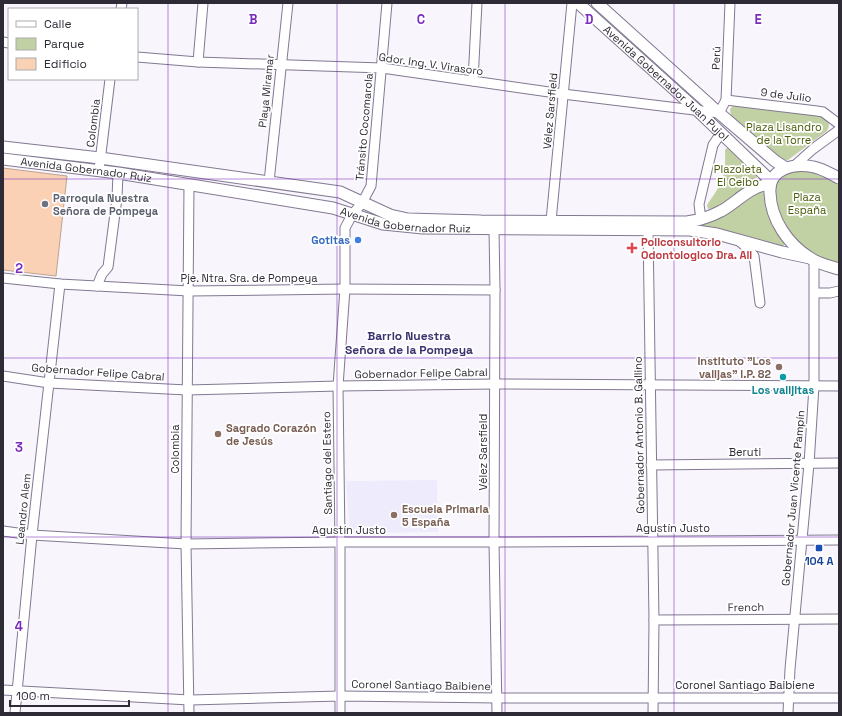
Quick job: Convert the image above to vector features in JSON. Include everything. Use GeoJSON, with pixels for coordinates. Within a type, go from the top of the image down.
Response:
{"type":"FeatureCollection","features":[{"type":"Feature","properties":{"kind":"main road","name":"Avenida Gobernador Juan Pujol"},"geometry":{"type":"LineString","coordinates":[[578,3],[697,110],[770,183]]}},
{"type":"Feature","properties":{"kind":"main road","name":"Avenida Gobernador Juan Pujol"},"geometry":{"type":"LineString","coordinates":[[597,3],[775,161],[790,167]]}},
{"type":"Feature","properties":{"kind":"main road","name":"Avenida Gobernador Ruiz"},"geometry":{"type":"LineString","coordinates":[[3,147],[100,158],[340,192],[390,215],[408,218],[481,221],[688,222],[701,220],[720,212],[758,186],[770,183]]}},
{"type":"Feature","properties":{"kind":"main road","name":"Avenida Gobernador Ruiz"},"geometry":{"type":"LineString","coordinates":[[3,159],[99,170],[333,208],[383,224],[423,228],[690,230],[736,238],[782,252],[812,259]]}},
{"type":"Feature","properties":{"kind":"main road"},"geometry":{"type":"LineString","coordinates":[[839,178],[813,167],[790,167],[779,171],[770,183],[770,202],[772,213],[778,224],[797,247],[812,259],[839,269]]}},
{"type":"Feature","properties":{"kind":"street"},"geometry":{"type":"LineString","coordinates":[[198,62],[202,3]]}},
{"type":"Feature","properties":{"kind":"street","name":"Playa Miramar"},"geometry":{"type":"LineString","coordinates":[[269,182],[288,3]]}},
{"type":"Feature","properties":{"kind":"street","name":"Tránsito Cocomarola"},"geometry":{"type":"LineString","coordinates":[[352,215],[362,203],[371,186],[382,68],[386,3]]}},
{"type":"Feature","properties":{"kind":"street"},"geometry":{"type":"LineString","coordinates":[[473,81],[477,3]]}},
{"type":"Feature","properties":{"kind":"street","name":"Vélez Sarsfield"},"geometry":{"type":"LineString","coordinates":[[552,221],[572,3]]}},
{"type":"Feature","properties":{"kind":"street","name":"Perú"},"geometry":{"type":"LineString","coordinates":[[720,113],[726,100],[730,3]]}},
{"type":"Feature","properties":{"kind":"street","name":"Gdor. Ing. V. Virasoro"},"geometry":{"type":"LineString","coordinates":[[138,57],[198,62],[382,68],[563,94],[720,113]]}},
{"type":"Feature","properties":{"kind":"street","name":"Colombia"},"geometry":{"type":"LineString","coordinates":[[99,170],[110,80]]}},
{"type":"Feature","properties":{"kind":"street","name":"9 de Julio"},"geometry":{"type":"LineString","coordinates":[[726,100],[817,110],[824,112],[839,124]]}},
{"type":"Feature","properties":{"kind":"street"},"geometry":{"type":"LineString","coordinates":[[790,167],[839,130]]}},
{"type":"Feature","properties":{"kind":"street"},"geometry":{"type":"LineString","coordinates":[[701,220],[699,204],[713,145],[721,133]]}},
{"type":"Feature","properties":{"kind":"street"},"geometry":{"type":"LineString","coordinates":[[97,286],[102,274],[108,267],[117,198],[118,173]]}},
{"type":"Feature","properties":{"kind":"street","name":"Colombia"},"geometry":{"type":"LineString","coordinates":[[189,185],[186,544],[190,713]]}},
{"type":"Feature","properties":{"kind":"street","name":"Santiago del Estero"},"geometry":{"type":"LineString","coordinates":[[340,713],[338,386],[345,289],[346,228],[352,215]]}},
{"type":"Feature","properties":{"kind":"street"},"geometry":{"type":"LineString","coordinates":[[481,221],[494,229]]}},
{"type":"Feature","properties":{"kind":"street","name":"Vélez Sarsfield"},"geometry":{"type":"LineString","coordinates":[[494,229],[494,542],[497,713]]}},
{"type":"Feature","properties":{"kind":"street","name":"Gobernador Antonio B. Gallino"},"geometry":{"type":"LineString","coordinates":[[648,229],[654,620],[653,713]]}},
{"type":"Feature","properties":{"kind":"street"},"geometry":{"type":"LineString","coordinates":[[736,238],[754,256],[760,303]]}},
{"type":"Feature","properties":{"kind":"street","name":"Gobernador Juan Vicente Pampín"},"geometry":{"type":"LineString","coordinates":[[788,713],[788,697],[809,464],[814,386],[815,293],[812,259]]}},
{"type":"Feature","properties":{"kind":"street","name":"Pje. Ntra. Sra. de Pompeya"},"geometry":{"type":"LineString","coordinates":[[3,278],[60,284],[189,291],[345,289],[495,290]]}},
{"type":"Feature","properties":{"kind":"street","name":"Leandro Alem"},"geometry":{"type":"LineString","coordinates":[[15,713],[32,535],[60,284]]}},
{"type":"Feature","properties":{"kind":"street"},"geometry":{"type":"LineString","coordinates":[[815,293],[830,293],[839,291]]}},
{"type":"Feature","properties":{"kind":"street","name":"Gobernador Felipe Cabral"},"geometry":{"type":"LineString","coordinates":[[3,376],[49,383],[187,390],[495,384],[839,386]]}},
{"type":"Feature","properties":{"kind":"street","name":"Beruti"},"geometry":{"type":"LineString","coordinates":[[651,465],[839,463]]}},
{"type":"Feature","properties":{"kind":"street","name":"Agustín Justo"},"geometry":{"type":"LineString","coordinates":[[3,531],[32,535],[186,544],[839,540]]}},
{"type":"Feature","properties":{"kind":"street","name":"French"},"geometry":{"type":"LineString","coordinates":[[654,620],[839,619]]}},
{"type":"Feature","properties":{"kind":"street","name":"Coronel Santiago Baibiene"},"geometry":{"type":"LineString","coordinates":[[3,690],[17,692],[190,700],[340,696],[497,698],[839,698]]}},
{"type":"Feature","properties":{"kind":"shaded area"},"geometry":{"type":"Polygon","coordinates":[[[437,480],[438,532],[350,533],[346,481],[437,480]]]}},
{"type":"Feature","properties":{"kind":"green space","name":"Plaza Lisandro de la Torre"},"geometry":{"type":"Polygon","coordinates":[[[734,105],[819,113],[828,120],[829,126],[827,131],[788,160],[784,161],[731,116],[730,109],[734,105]]]}},
{"type":"Feature","properties":{"kind":"green space","name":"Plazoleta El Ceibo"},"geometry":{"type":"Polygon","coordinates":[[[728,147],[756,172],[756,180],[716,208],[708,209],[707,205],[720,185],[724,174],[725,150],[728,147]]]}},
{"type":"Feature","properties":{"kind":"green space","name":"Plaza España"},"geometry":{"type":"Polygon","coordinates":[[[808,170],[839,182],[839,264],[820,258],[794,239],[777,213],[775,187],[777,181],[782,175],[789,171],[808,170]]]}},
{"type":"Feature","properties":{"kind":"green space"},"geometry":{"type":"Polygon","coordinates":[[[760,191],[764,193],[766,197],[785,242],[784,246],[780,247],[772,245],[751,237],[734,233],[682,226],[702,224],[713,221],[760,191]]]}},
{"type":"Feature","properties":{"kind":"building","name":"Parroquia Nuestra Señora de Pompeya"},"geometry":{"type":"Polygon","coordinates":[[[3,168],[67,176],[56,276],[3,270],[3,168]]]}},
{"type":"Feature","properties":{"kind":"place","name":"Parroquia Nuestra Señora de Pompeya"},"geometry":{"type":"Point","coordinates":[45,204]}},
{"type":"Feature","properties":{"kind":"place","name":"Gotitas"},"geometry":{"type":"Point","coordinates":[358,240]}},
{"type":"Feature","properties":{"kind":"place","name":"Policonsultorio Odontologico Dra. Ali"},"geometry":{"type":"Point","coordinates":[632,248]}},
{"type":"Feature","properties":{"kind":"place","name":"Instituto \"Los valijas\" I.P. 82"},"geometry":{"type":"Point","coordinates":[779,367]}},
{"type":"Feature","properties":{"kind":"place","name":"Los valijitas"},"geometry":{"type":"Point","coordinates":[783,377]}},
{"type":"Feature","properties":{"kind":"place","name":"Sagrado Corazón de Jesús"},"geometry":{"type":"Point","coordinates":[218,434]}},
{"type":"Feature","properties":{"kind":"place","name":"Escuela Primaria 5 España"},"geometry":{"type":"Point","coordinates":[394,515]}},
{"type":"Feature","properties":{"kind":"place","name":"104 A"},"geometry":{"type":"Point","coordinates":[819,548]}},
{"type":"Feature","properties":{"kind":"district","name":"Barrio Nuestra Señora de la Pompeya"},"geometry":{"type":"Point","coordinates":[409,343]}}]}
